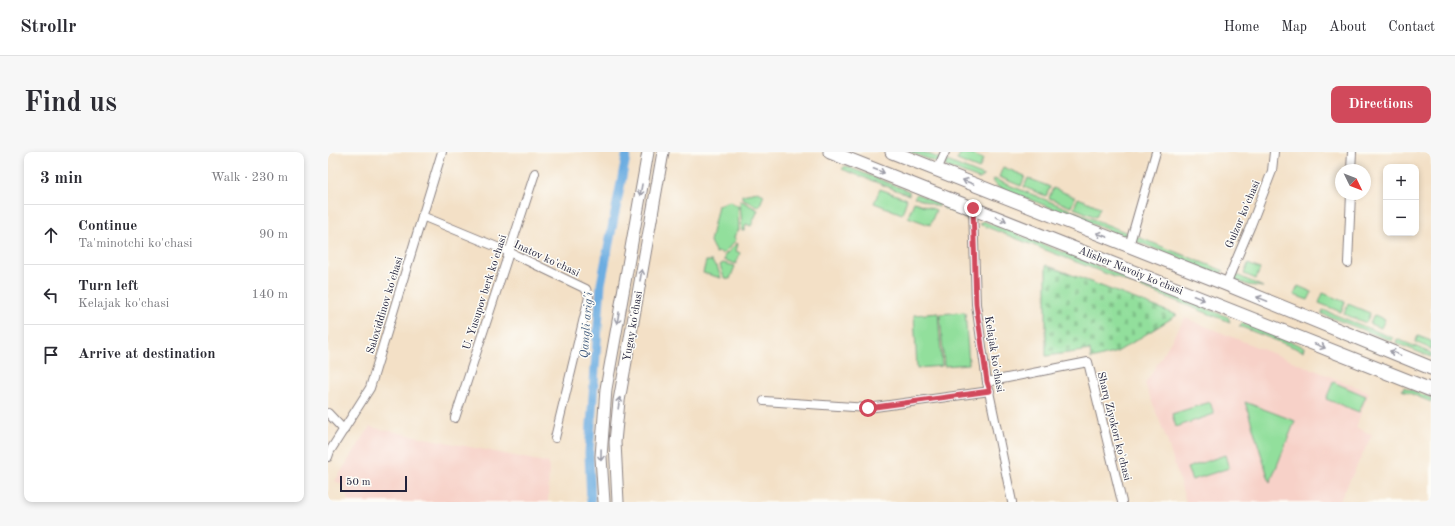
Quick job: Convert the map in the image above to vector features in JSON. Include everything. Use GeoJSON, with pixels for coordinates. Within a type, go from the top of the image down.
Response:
{"type":"FeatureCollection","features":[{"type":"Feature","properties":{"kind":"main road","name":"Yugay ko'chasi"},"geometry":{"type":"LineString","coordinates":[[604,502],[601,457],[606,389],[648,152]]}},
{"type":"Feature","properties":{"kind":"main road","name":"Yugay ko'chasi"},"geometry":{"type":"LineString","coordinates":[[618,502],[615,442],[619,401],[663,152]]}},
{"type":"Feature","properties":{"kind":"main road","name":"Alisher Navoiy ko'chasi"},"geometry":{"type":"LineString","coordinates":[[830,152],[1431,390]]}},
{"type":"Feature","properties":{"kind":"main road","name":"Alisher Navoiy ko'chasi"},"geometry":{"type":"LineString","coordinates":[[892,152],[1226,284],[1431,368]]}},
{"type":"Feature","properties":{"kind":"main road"},"geometry":{"type":"LineString","coordinates":[[1275,328],[1283,307]]}},
{"type":"Feature","properties":{"kind":"street","name":"Saloxiddinov ko'chasi"},"geometry":{"type":"LineString","coordinates":[[328,456],[370,388],[442,152]]}},
{"type":"Feature","properties":{"kind":"street"},"geometry":{"type":"LineString","coordinates":[[937,170],[945,152]]}},
{"type":"Feature","properties":{"kind":"street"},"geometry":{"type":"LineString","coordinates":[[1129,246],[1156,152]]}},
{"type":"Feature","properties":{"kind":"street","name":"Gulzor ko'chasi"},"geometry":{"type":"LineString","coordinates":[[1226,284],[1272,171],[1274,152]]}},
{"type":"Feature","properties":{"kind":"street"},"geometry":{"type":"LineString","coordinates":[[1351,164],[1352,152]]}},
{"type":"Feature","properties":{"kind":"street","name":"U. Yusupov berk ko'chasi"},"geometry":{"type":"LineString","coordinates":[[455,418],[535,172]]}},
{"type":"Feature","properties":{"kind":"street"},"geometry":{"type":"LineString","coordinates":[[1348,264],[1350,200]]}},
{"type":"Feature","properties":{"kind":"street","name":"Kelajak ko'chasi"},"geometry":{"type":"LineString","coordinates":[[973,208],[976,304],[987,382],[1012,502]]}},
{"type":"Feature","properties":{"kind":"street","name":"Inatov ko'chasi"},"geometry":{"type":"LineString","coordinates":[[422,216],[508,252],[586,289],[589,297],[555,438]]}},
{"type":"Feature","properties":{"kind":"street","name":"Sharq Ziyokori ko'chasi"},"geometry":{"type":"LineString","coordinates":[[987,382],[1088,362],[1122,502]]}},
{"type":"Feature","properties":{"kind":"street"},"geometry":{"type":"LineString","coordinates":[[764,401],[868,408],[990,391]]}},
{"type":"Feature","properties":{"kind":"street"},"geometry":{"type":"LineString","coordinates":[[328,413],[344,430]]}},
{"type":"Feature","properties":{"kind":"shaded area"},"geometry":{"type":"Polygon","coordinates":[[[1185,318],[1369,392],[1356,427],[1372,435],[1339,502],[1186,502],[1167,440],[1145,384],[1185,318]]]}},
{"type":"Feature","properties":{"kind":"shaded area"},"geometry":{"type":"Polygon","coordinates":[[[370,427],[549,463],[548,502],[348,502],[345,486],[335,481],[370,427]]]}},
{"type":"Feature","properties":{"kind":"green space"},"geometry":{"type":"Polygon","coordinates":[[[909,152],[923,152],[941,159],[936,162],[909,152]]]}},
{"type":"Feature","properties":{"kind":"green space"},"geometry":{"type":"Polygon","coordinates":[[[961,152],[966,152],[983,159],[979,169],[957,160],[961,152]]]}},
{"type":"Feature","properties":{"kind":"green space"},"geometry":{"type":"Polygon","coordinates":[[[947,161],[984,176],[979,179],[945,166],[947,161]]]}},
{"type":"Feature","properties":{"kind":"green space"},"geometry":{"type":"Polygon","coordinates":[[[845,166],[909,191],[909,195],[842,169],[845,166]]]}},
{"type":"Feature","properties":{"kind":"green space"},"geometry":{"type":"Polygon","coordinates":[[[1003,167],[1025,176],[1021,186],[999,177],[1003,167]]]}},
{"type":"Feature","properties":{"kind":"green space"},"geometry":{"type":"Polygon","coordinates":[[[1028,178],[1050,187],[1046,196],[1024,187],[1028,178]]]}},
{"type":"Feature","properties":{"kind":"green space"},"geometry":{"type":"Polygon","coordinates":[[[994,179],[1130,234],[1128,238],[998,187],[993,181],[994,179]]]}},
{"type":"Feature","properties":{"kind":"green space"},"geometry":{"type":"Polygon","coordinates":[[[1053,188],[1075,197],[1071,207],[1049,198],[1053,188]]]}},
{"type":"Feature","properties":{"kind":"green space"},"geometry":{"type":"Polygon","coordinates":[[[880,189],[907,199],[902,214],[874,203],[880,189]]]}},
{"type":"Feature","properties":{"kind":"green space"},"geometry":{"type":"Polygon","coordinates":[[[758,192],[764,195],[759,207],[742,198],[742,195],[758,192]]]}},
{"type":"Feature","properties":{"kind":"green space"},"geometry":{"type":"Polygon","coordinates":[[[917,194],[939,203],[939,207],[914,197],[917,194]]]}},
{"type":"Feature","properties":{"kind":"green space"},"geometry":{"type":"Polygon","coordinates":[[[1078,198],[1100,207],[1096,217],[1074,208],[1078,198]]]}},
{"type":"Feature","properties":{"kind":"green space"},"geometry":{"type":"Polygon","coordinates":[[[740,200],[758,210],[751,226],[746,224],[744,231],[742,231],[740,200]]]}},
{"type":"Feature","properties":{"kind":"green space"},"geometry":{"type":"Polygon","coordinates":[[[730,201],[738,205],[739,231],[737,231],[734,237],[736,240],[723,254],[720,252],[716,253],[710,242],[718,205],[730,201]]]}},
{"type":"Feature","properties":{"kind":"green space"},"geometry":{"type":"Polygon","coordinates":[[[914,202],[936,210],[930,225],[908,217],[914,202]]]}},
{"type":"Feature","properties":{"kind":"green space"},"geometry":{"type":"Polygon","coordinates":[[[946,205],[969,214],[969,219],[943,208],[946,205]]]}},
{"type":"Feature","properties":{"kind":"green space"},"geometry":{"type":"Polygon","coordinates":[[[983,221],[1228,317],[1230,322],[979,224],[983,221]]]}},
{"type":"Feature","properties":{"kind":"green space"},"geometry":{"type":"Polygon","coordinates":[[[1135,236],[1224,271],[1219,274],[1133,240],[1135,236]]]}},
{"type":"Feature","properties":{"kind":"green space"},"geometry":{"type":"Polygon","coordinates":[[[737,243],[736,251],[740,253],[736,264],[724,260],[724,256],[737,243]]]}},
{"type":"Feature","properties":{"kind":"green space"},"geometry":{"type":"Polygon","coordinates":[[[706,261],[712,261],[714,265],[717,266],[721,278],[703,273],[706,261]]]}},
{"type":"Feature","properties":{"kind":"green space"},"geometry":{"type":"Polygon","coordinates":[[[723,263],[735,266],[730,279],[724,278],[720,265],[723,263]]]}},
{"type":"Feature","properties":{"kind":"green space"},"geometry":{"type":"Polygon","coordinates":[[[1248,264],[1260,269],[1256,279],[1244,274],[1248,264]]]}},
{"type":"Feature","properties":{"kind":"green space"},"geometry":{"type":"Polygon","coordinates":[[[1046,265],[1177,315],[1117,352],[1091,359],[1090,350],[1046,356],[1046,265]]]}},
{"type":"Feature","properties":{"kind":"green space"},"geometry":{"type":"Polygon","coordinates":[[[1237,275],[1263,287],[1248,285],[1235,280],[1237,275]]]}},
{"type":"Feature","properties":{"kind":"green space"},"geometry":{"type":"Polygon","coordinates":[[[1298,286],[1312,292],[1308,300],[1294,295],[1298,286]]]}},
{"type":"Feature","properties":{"kind":"green space"},"geometry":{"type":"Polygon","coordinates":[[[1323,293],[1345,302],[1341,312],[1319,303],[1323,293]]]}},
{"type":"Feature","properties":{"kind":"green space"},"geometry":{"type":"Polygon","coordinates":[[[1348,304],[1370,313],[1366,323],[1344,314],[1348,304]]]}},
{"type":"Feature","properties":{"kind":"green space"},"geometry":{"type":"Polygon","coordinates":[[[1323,310],[1393,338],[1392,341],[1322,314],[1323,310]]]}},
{"type":"Feature","properties":{"kind":"green space"},"geometry":{"type":"Polygon","coordinates":[[[965,312],[969,364],[944,366],[940,314],[965,312]]]}},
{"type":"Feature","properties":{"kind":"green space"},"geometry":{"type":"Polygon","coordinates":[[[938,313],[942,366],[917,368],[914,315],[938,313]]]}},
{"type":"Feature","properties":{"kind":"green space"},"geometry":{"type":"Polygon","coordinates":[[[1374,315],[1385,319],[1381,328],[1370,324],[1374,315]]]}},
{"type":"Feature","properties":{"kind":"green space"},"geometry":{"type":"Polygon","coordinates":[[[1243,323],[1304,347],[1303,351],[1239,326],[1243,323]]]}},
{"type":"Feature","properties":{"kind":"green space"},"geometry":{"type":"Polygon","coordinates":[[[1418,336],[1431,341],[1431,349],[1415,342],[1418,336]]]}},
{"type":"Feature","properties":{"kind":"green space"},"geometry":{"type":"Polygon","coordinates":[[[1397,339],[1431,353],[1431,357],[1396,343],[1397,339]]]}},
{"type":"Feature","properties":{"kind":"green space"},"geometry":{"type":"Polygon","coordinates":[[[1333,382],[1366,396],[1359,412],[1326,399],[1333,382]]]}},
{"type":"Feature","properties":{"kind":"green space"},"geometry":{"type":"Polygon","coordinates":[[[1404,387],[1431,398],[1431,402],[1402,390],[1404,387]]]}},
{"type":"Feature","properties":{"kind":"green space"},"geometry":{"type":"Polygon","coordinates":[[[1210,402],[1214,414],[1176,427],[1172,414],[1210,402]]]}},
{"type":"Feature","properties":{"kind":"green space"},"geometry":{"type":"Polygon","coordinates":[[[1245,402],[1295,421],[1270,483],[1245,402]]]}},
{"type":"Feature","properties":{"kind":"green space"},"geometry":{"type":"Polygon","coordinates":[[[1225,455],[1229,468],[1192,480],[1187,468],[1225,455]]]}},
{"type":"Feature","properties":{"kind":"waterway","name":"Qangli arig'i"},"geometry":{"type":"LineString","coordinates":[[591,502],[589,453],[601,284],[627,152]]}},
{"type":"Feature","properties":{"kind":"route"},"geometry":{"type":"LineString","coordinates":[[868,408],[990,391],[987,382],[976,304],[973,208]]}}]}
